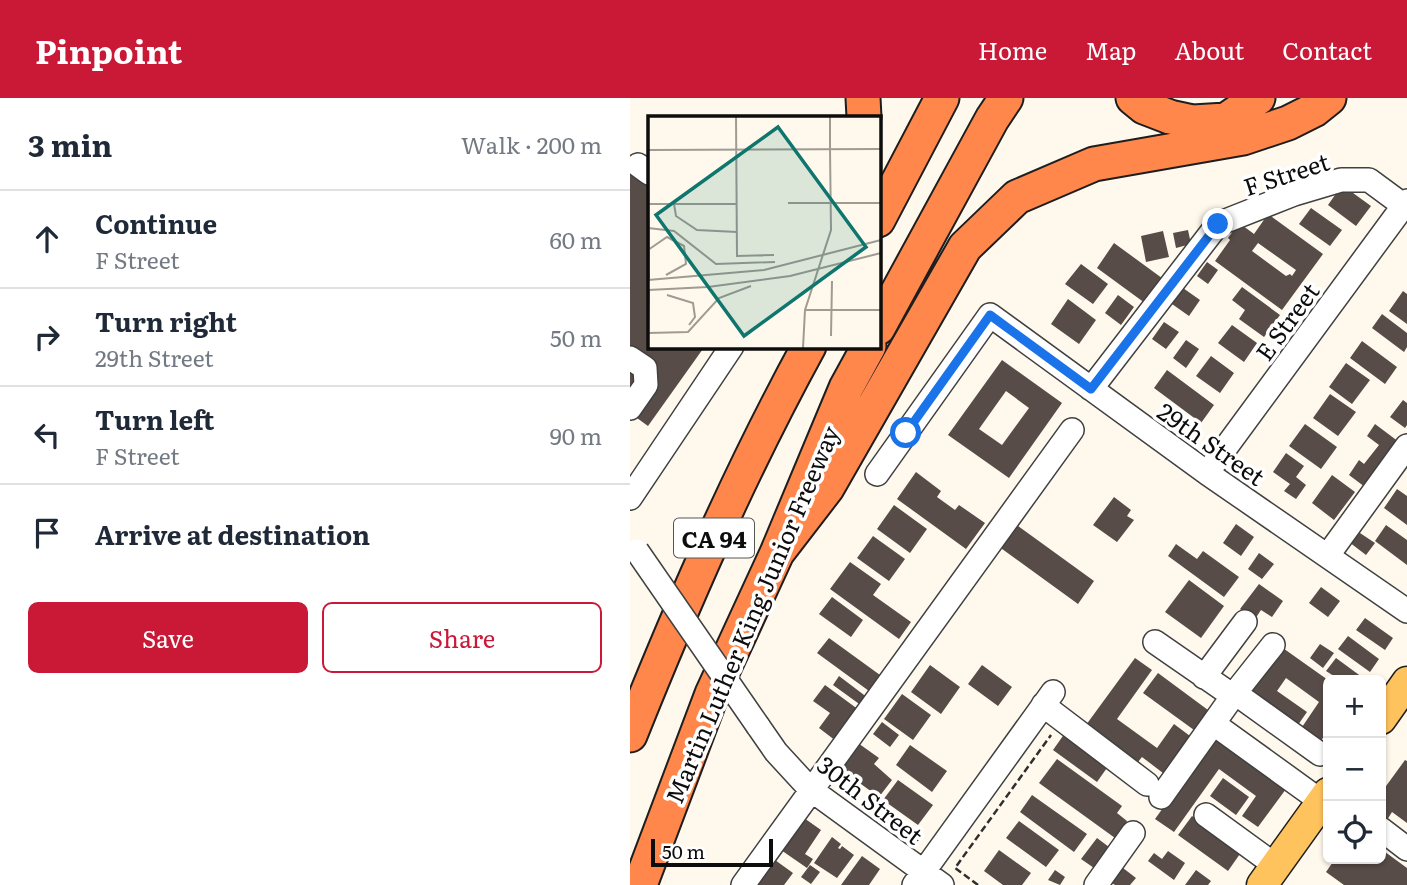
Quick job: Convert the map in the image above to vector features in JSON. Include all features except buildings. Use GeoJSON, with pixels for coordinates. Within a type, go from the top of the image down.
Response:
{"type":"FeatureCollection","features":[{"type":"Feature","properties":{"kind":"highway"},"geometry":{"type":"LineString","coordinates":[[863,98],[864,116]]}},
{"type":"Feature","properties":{"kind":"highway"},"geometry":{"type":"LineString","coordinates":[[880,216],[942,98]]}},
{"type":"Feature","properties":{"kind":"highway"},"geometry":{"type":"LineString","coordinates":[[880,324],[1006,98]]}},
{"type":"Feature","properties":{"kind":"highway"},"geometry":{"type":"LineString","coordinates":[[1133,98],[1144,107],[1193,122],[1247,119],[1275,113],[1302,98]]}},
{"type":"Feature","properties":{"kind":"highway"},"geometry":{"type":"LineString","coordinates":[[1226,120],[1258,98]]}},
{"type":"Feature","properties":{"kind":"highway"},"geometry":{"type":"LineString","coordinates":[[777,553],[827,488],[965,247],[1017,198],[1094,164],[1243,138],[1288,123],[1314,110],[1329,98]]}},
{"type":"Feature","properties":{"kind":"highway"},"geometry":{"type":"LineString","coordinates":[[741,478],[791,348]]}},
{"type":"Feature","properties":{"kind":"highway","name":"CA 94"},"geometry":{"type":"LineString","coordinates":[[630,735],[677,620],[741,478],[808,348]]}},
{"type":"Feature","properties":{"kind":"highway","name":"Martin Luther King Junior Freeway"},"geometry":{"type":"LineString","coordinates":[[640,885],[712,694],[777,553],[846,388],[868,348]]}},
{"type":"Feature","properties":{"kind":"main road"},"geometry":{"type":"LineString","coordinates":[[1386,712],[1407,682]]}},
{"type":"Feature","properties":{"kind":"main road"},"geometry":{"type":"LineString","coordinates":[[1269,876],[1323,800]]}},
{"type":"Feature","properties":{"kind":"street","name":"F Street"},"geometry":{"type":"LineString","coordinates":[[1091,389],[1218,224],[1294,194],[1341,180],[1369,180],[1406,205]]}},
{"type":"Feature","properties":{"kind":"street","name":"E Street"},"geometry":{"type":"LineString","coordinates":[[1207,473],[1406,205]]}},
{"type":"Feature","properties":{"kind":"street","name":"29th Street"},"geometry":{"type":"LineString","coordinates":[[877,474],[990,315],[1207,473],[1407,611]]}},
{"type":"Feature","properties":{"kind":"street"},"geometry":{"type":"LineString","coordinates":[[630,498],[731,348]]}},
{"type":"Feature","properties":{"kind":"street"},"geometry":{"type":"LineString","coordinates":[[630,358],[645,368],[646,384],[630,408]]}},
{"type":"Feature","properties":{"kind":"street"},"geometry":{"type":"LineString","coordinates":[[743,885],[1072,429]]}},
{"type":"Feature","properties":{"kind":"street"},"geometry":{"type":"LineString","coordinates":[[1328,555],[1407,446]]}},
{"type":"Feature","properties":{"kind":"street","name":"30th Street"},"geometry":{"type":"LineString","coordinates":[[634,546],[776,752],[810,789],[926,881]]}},
{"type":"Feature","properties":{"kind":"street"},"geometry":{"type":"LineString","coordinates":[[1205,677],[1245,622]]}},
{"type":"Feature","properties":{"kind":"street"},"geometry":{"type":"LineString","coordinates":[[1155,642],[1320,754]]}},
{"type":"Feature","properties":{"kind":"street"},"geometry":{"type":"LineString","coordinates":[[926,881],[1048,699],[1062,719],[1154,791],[1214,724],[1273,645]]}},
{"type":"Feature","properties":{"kind":"street"},"geometry":{"type":"LineString","coordinates":[[1214,724],[1323,796]]}},
{"type":"Feature","properties":{"kind":"street"},"geometry":{"type":"LineString","coordinates":[[1206,815],[1269,876]]}},
{"type":"Feature","properties":{"kind":"street"},"geometry":{"type":"LineString","coordinates":[[1096,885],[1133,833]]}},
{"type":"Feature","properties":{"kind":"street"},"geometry":{"type":"LineString","coordinates":[[1386,834],[1407,849]]}},
{"type":"Feature","properties":{"kind":"path"},"geometry":{"type":"LineString","coordinates":[[978,885],[955,868],[1062,719]]}},
{"type":"Feature","properties":{"kind":"path"},"geometry":{"type":"LineString","coordinates":[[873,809],[924,845]]}},
{"type":"Feature","properties":{"kind":"route"},"geometry":{"type":"LineString","coordinates":[[906,433],[990,315],[1091,389],[1218,224]]}}]}
